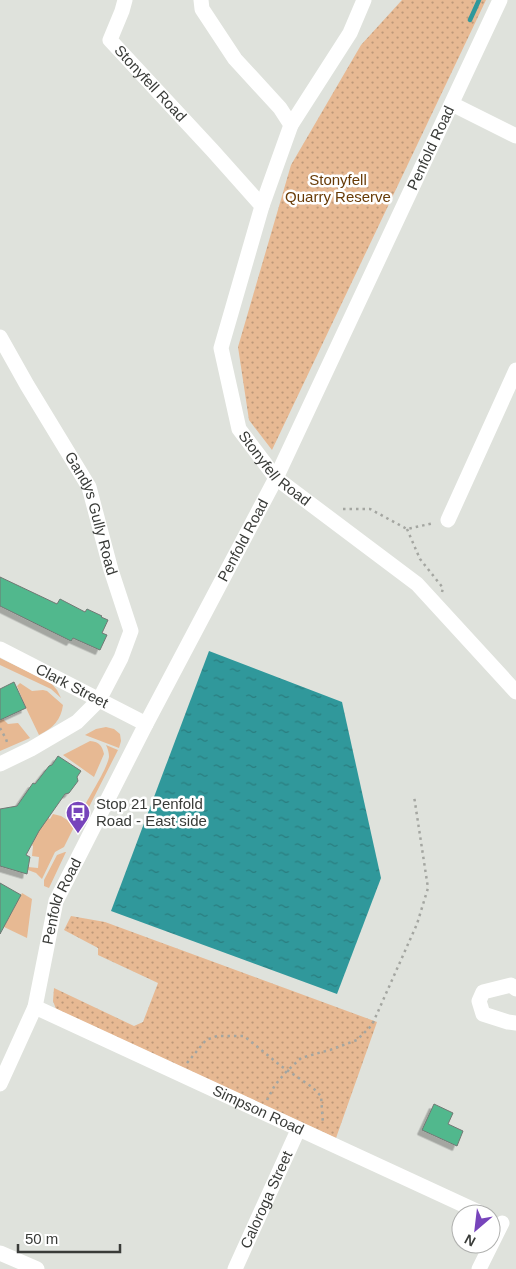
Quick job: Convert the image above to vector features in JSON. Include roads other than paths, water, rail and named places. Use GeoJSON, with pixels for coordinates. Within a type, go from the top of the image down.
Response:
{"type":"FeatureCollection","features":[{"type":"Feature","properties":{"kind":"street","name":"Stonyfell Road"},"geometry":{"type":"LineString","coordinates":[[125,0],[110,40],[262,206],[221,348],[239,429],[276,478],[417,584],[516,692]]}},
{"type":"Feature","properties":{"kind":"street"},"geometry":{"type":"LineString","coordinates":[[201,0],[202,8],[235,59],[280,108],[291,125]]}},
{"type":"Feature","properties":{"kind":"street"},"geometry":{"type":"LineString","coordinates":[[262,206],[291,125],[350,33],[364,0]]}},
{"type":"Feature","properties":{"kind":"street","name":"Penfold Road"},"geometry":{"type":"LineString","coordinates":[[0,1084],[35,1007],[56,901],[146,724],[276,478],[500,0]]}},
{"type":"Feature","properties":{"kind":"street"},"geometry":{"type":"LineString","coordinates":[[452,104],[516,136]]}},
{"type":"Feature","properties":{"kind":"street","name":"Gandys Gully Road"},"geometry":{"type":"LineString","coordinates":[[0,337],[89,487],[111,570],[131,631],[121,658],[99,700],[77,722],[31,749],[6,761]]}},
{"type":"Feature","properties":{"kind":"street"},"geometry":{"type":"LineString","coordinates":[[448,520],[516,370]]}},
{"type":"Feature","properties":{"kind":"street","name":"Clark Street"},"geometry":{"type":"LineString","coordinates":[[0,649],[146,724]]}},
{"type":"Feature","properties":{"kind":"street"},"geometry":{"type":"LineString","coordinates":[[516,989],[510,985],[483,992],[479,1001],[483,1014],[516,1023]]}},
{"type":"Feature","properties":{"kind":"street","name":"Simpson Road"},"geometry":{"type":"LineString","coordinates":[[35,1007],[461,1204]]}},
{"type":"Feature","properties":{"kind":"street","name":"Caloroga Street"},"geometry":{"type":"LineString","coordinates":[[235,1269],[298,1130]]}},
{"type":"Feature","properties":{"kind":"street"},"geometry":{"type":"LineString","coordinates":[[478,1269],[503,1223]]}},
{"type":"Feature","properties":{"kind":"street"},"geometry":{"type":"LineString","coordinates":[[0,1253],[37,1269]]}},
{"type":"Feature","properties":{"kind":"water"},"geometry":{"type":"Polygon","coordinates":[[[209,651],[342,702],[381,878],[337,994],[111,911],[209,651]]]}},
{"type":"Feature","properties":{"kind":"waterway"},"geometry":{"type":"LineString","coordinates":[[470,20],[479,0]]}},
{"type":"Feature","properties":{"kind":"place","name":"Stop 21 Penfold Road - East side"},"geometry":{"type":"Point","coordinates":[78,834]}},
{"type":"Feature","properties":{"kind":"park label","name":"Stonyfell Quarry Reserve"},"geometry":{"type":"Point","coordinates":[338,188]}}]}
